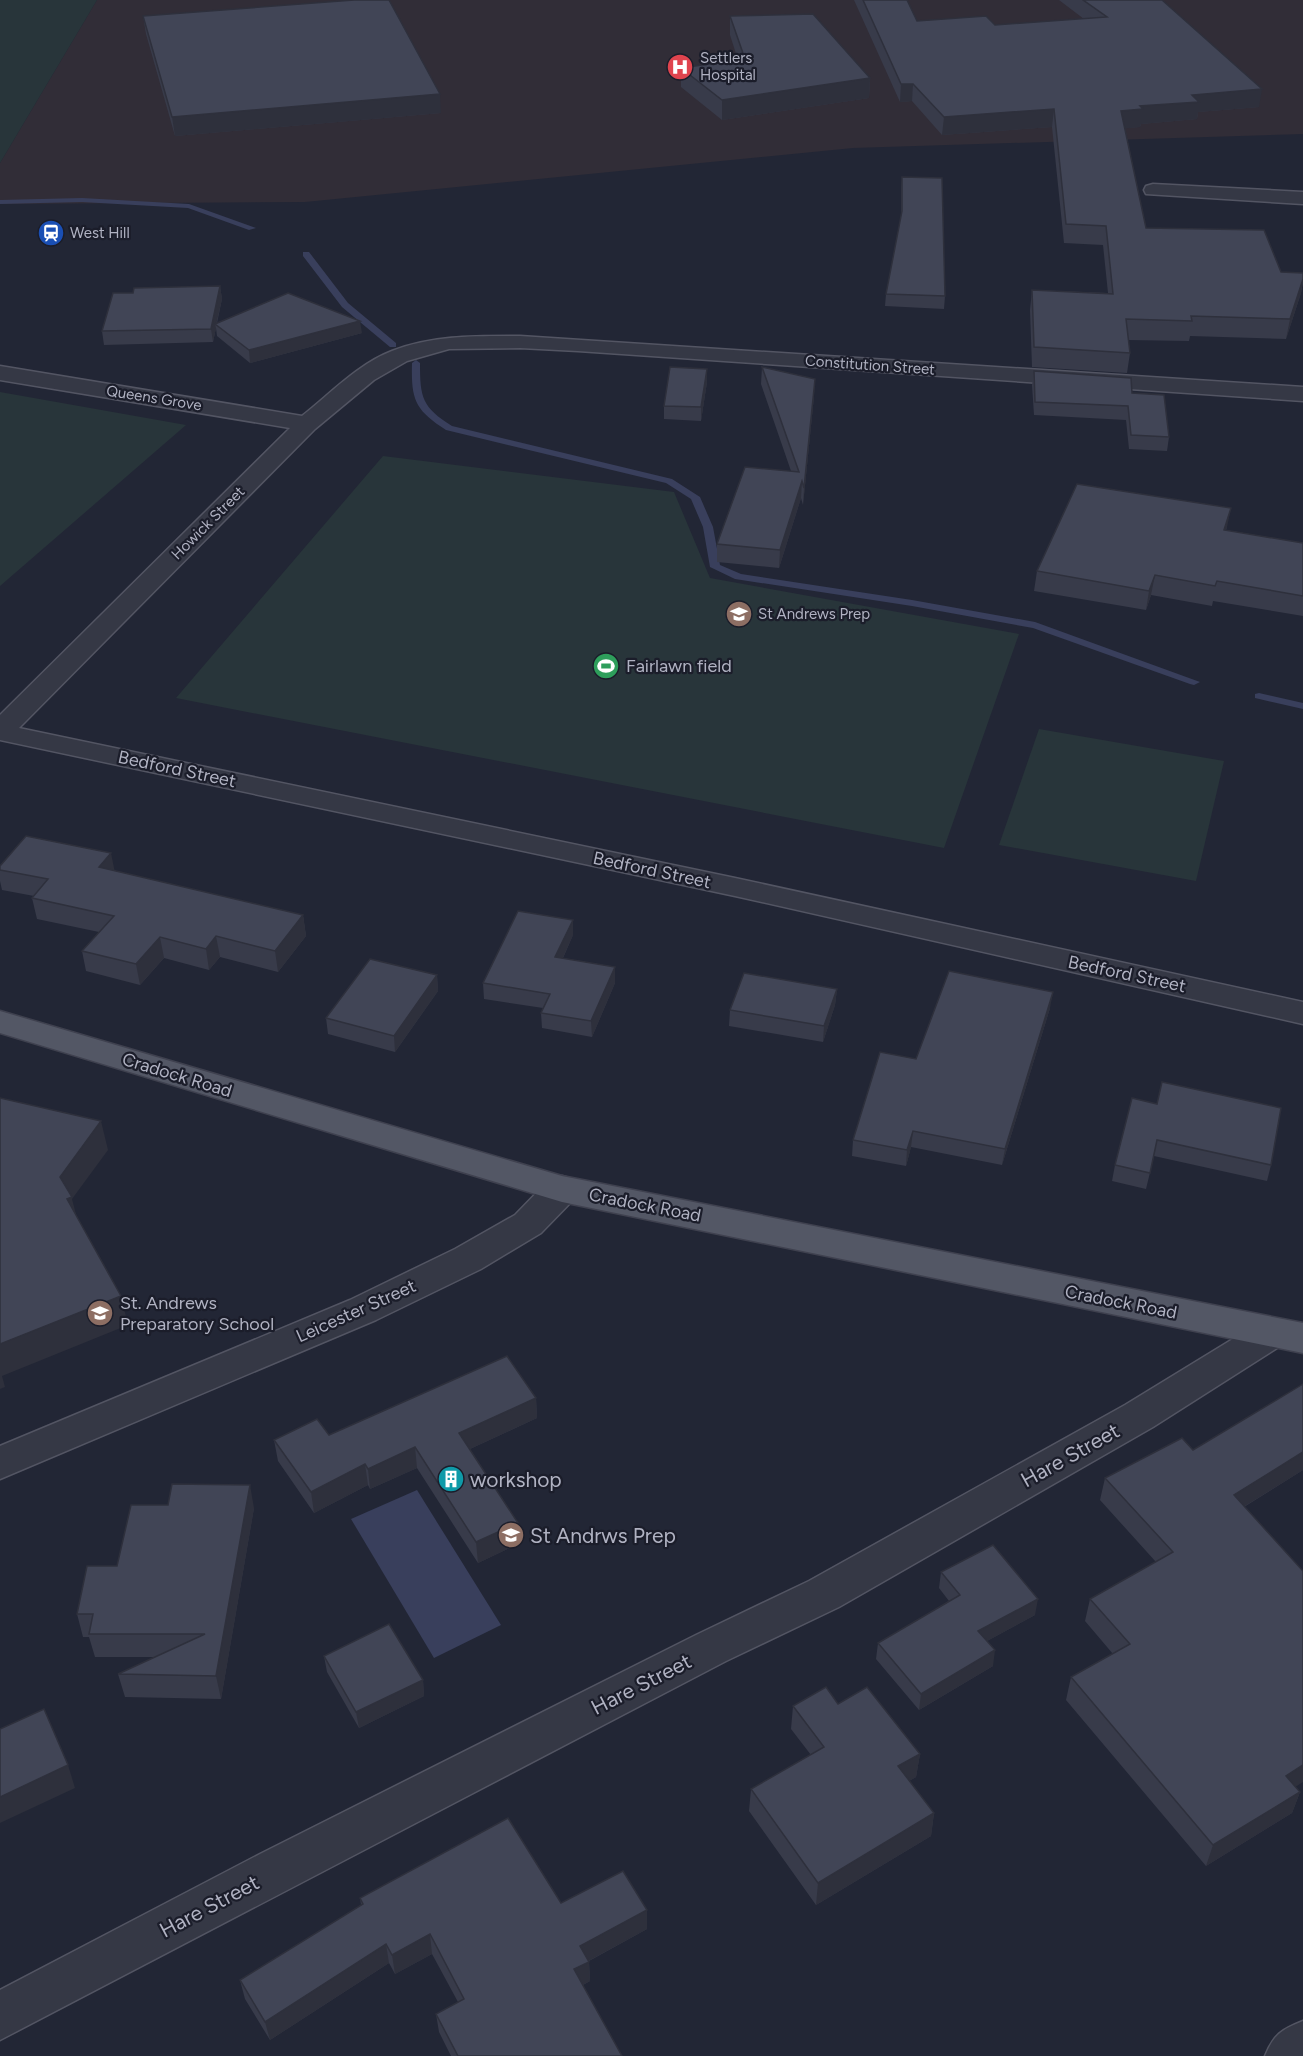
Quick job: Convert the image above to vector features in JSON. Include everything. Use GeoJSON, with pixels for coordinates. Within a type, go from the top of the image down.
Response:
{"type":"FeatureCollection","features":[{"type":"Feature","properties":{"kind":"main road","name":"Cradock Road"},"geometry":{"type":"LineString","coordinates":[[0,1022],[561,1188],[1287,1335]]}},
{"type":"Feature","properties":{"kind":"street"},"geometry":{"type":"LineString","coordinates":[[1153,190],[1303,198]]}},
{"type":"Feature","properties":{"kind":"street","name":"Constitution Street"},"geometry":{"type":"LineString","coordinates":[[437,345],[475,341],[520,342],[1303,394]]}},
{"type":"Feature","properties":{"kind":"street","name":"Howick Street"},"geometry":{"type":"LineString","coordinates":[[0,731],[307,424],[366,375],[399,356],[437,345]]}},
{"type":"Feature","properties":{"kind":"street","name":"Queens Grove"},"geometry":{"type":"LineString","coordinates":[[0,373],[307,424]]}},
{"type":"Feature","properties":{"kind":"street","name":"Bedford Street"},"geometry":{"type":"LineString","coordinates":[[0,731],[735,887],[1303,1012]]}},
{"type":"Feature","properties":{"kind":"street","name":"Leicester Street"},"geometry":{"type":"LineString","coordinates":[[0,1462],[363,1310],[468,1259],[528,1224],[561,1188]]}},
{"type":"Feature","properties":{"kind":"street","name":"Hare Street"},"geometry":{"type":"LineString","coordinates":[[0,2016],[277,1870],[711,1648],[824,1594],[1287,1335]]}},
{"type":"Feature","properties":{"kind":"street"},"geometry":{"type":"LineString","coordinates":[[1290,2056],[1303,2046]]}},
{"type":"Feature","properties":{"kind":"shaded area"},"geometry":{"type":"Polygon","coordinates":[[[0,0],[97,0],[0,163],[0,0]]]}},
{"type":"Feature","properties":{"kind":"shaded area","name":"Settlers Hospital"},"geometry":{"type":"Polygon","coordinates":[[[97,0],[1303,0],[1303,134],[853,148],[305,202],[0,204],[0,163],[97,0]]]}},
{"type":"Feature","properties":{"kind":"shaded area"},"geometry":{"type":"Polygon","coordinates":[[[0,392],[186,425],[0,586],[0,392]]]}},
{"type":"Feature","properties":{"kind":"shaded area","name":"Fairlawn field"},"geometry":{"type":"Polygon","coordinates":[[[383,456],[674,492],[710,578],[1019,634],[944,848],[176,698],[383,456]]]}},
{"type":"Feature","properties":{"kind":"shaded area"},"geometry":{"type":"Polygon","coordinates":[[[1039,729],[1224,761],[1196,881],[999,845],[1039,729]]]}},
{"type":"Feature","properties":{"kind":"water"},"geometry":{"type":"Polygon","coordinates":[[[417,1490],[501,1625],[434,1658],[351,1519],[417,1490]]]}},
{"type":"Feature","properties":{"kind":"building"},"geometry":{"type":"Polygon","coordinates":[[[354,0],[389,0],[440,94],[172,117],[143,16],[354,0]]]}},
{"type":"Feature","properties":{"kind":"building"},"geometry":{"type":"Polygon","coordinates":[[[863,0],[907,0],[917,21],[986,16],[995,25],[1107,17],[1083,0],[1162,0],[1262,89],[1192,95],[1199,102],[1140,106],[1143,109],[1121,111],[1146,228],[1264,230],[1281,272],[1303,273],[1290,319],[1191,316],[1192,321],[1126,319],[1130,353],[1034,347],[1032,290],[1113,294],[1106,226],[1066,224],[1054,109],[944,117],[913,84],[901,84],[863,0]]]}},
{"type":"Feature","properties":{"kind":"building"},"geometry":{"type":"Polygon","coordinates":[[[813,14],[870,78],[722,100],[681,68],[745,59],[730,16],[813,14]]]}},
{"type":"Feature","properties":{"kind":"building"},"geometry":{"type":"Polygon","coordinates":[[[902,177],[942,178],[945,296],[886,294],[902,211],[902,177]]]}},
{"type":"Feature","properties":{"kind":"building"},"geometry":{"type":"Polygon","coordinates":[[[220,286],[211,329],[102,331],[113,293],[133,293],[134,288],[220,286]]]}},
{"type":"Feature","properties":{"kind":"building"},"geometry":{"type":"Polygon","coordinates":[[[288,293],[360,321],[249,350],[215,324],[288,293]]]}},
{"type":"Feature","properties":{"kind":"building"},"geometry":{"type":"Polygon","coordinates":[[[670,367],[707,369],[701,407],[664,406],[670,367]]]}},
{"type":"Feature","properties":{"kind":"building"},"geometry":{"type":"Polygon","coordinates":[[[762,367],[815,379],[804,488],[802,481],[780,550],[717,544],[745,467],[799,472],[762,367]]]}},
{"type":"Feature","properties":{"kind":"building"},"geometry":{"type":"Polygon","coordinates":[[[1034,371],[1131,378],[1132,393],[1164,395],[1169,437],[1131,435],[1128,406],[1035,402],[1034,371]]]}},
{"type":"Feature","properties":{"kind":"building"},"geometry":{"type":"Polygon","coordinates":[[[1077,484],[1231,508],[1224,530],[1303,543],[1303,596],[1217,581],[1215,586],[1155,575],[1149,591],[1037,571],[1077,484]]]}},
{"type":"Feature","properties":{"kind":"building"},"geometry":{"type":"Polygon","coordinates":[[[26,836],[111,853],[99,867],[303,915],[275,951],[216,936],[206,949],[160,937],[136,964],[82,951],[114,916],[32,898],[48,879],[0,870],[0,866],[26,836]]]}},
{"type":"Feature","properties":{"kind":"building"},"geometry":{"type":"Polygon","coordinates":[[[518,911],[573,920],[555,957],[615,967],[591,1021],[541,1013],[550,994],[483,983],[518,911]]]}},
{"type":"Feature","properties":{"kind":"building"},"geometry":{"type":"Polygon","coordinates":[[[370,959],[437,975],[394,1036],[326,1018],[370,959]]]}},
{"type":"Feature","properties":{"kind":"building"},"geometry":{"type":"Polygon","coordinates":[[[949,971],[1053,992],[1005,1149],[913,1131],[907,1150],[853,1140],[880,1052],[916,1059],[949,971]]]}},
{"type":"Feature","properties":{"kind":"building"},"geometry":{"type":"Polygon","coordinates":[[[744,973],[837,989],[824,1026],[730,1010],[744,973]]]}},
{"type":"Feature","properties":{"kind":"building"},"geometry":{"type":"Polygon","coordinates":[[[1162,1082],[1281,1108],[1271,1165],[1157,1140],[1150,1173],[1115,1165],[1132,1098],[1157,1104],[1162,1082]]]}},
{"type":"Feature","properties":{"kind":"building"},"geometry":{"type":"Polygon","coordinates":[[[0,1098],[101,1121],[60,1177],[72,1197],[67,1199],[121,1296],[0,1344],[0,1098]]]}},
{"type":"Feature","properties":{"kind":"building"},"geometry":{"type":"Polygon","coordinates":[[[507,1356],[536,1398],[459,1433],[518,1523],[476,1542],[415,1447],[368,1469],[365,1464],[311,1492],[274,1440],[317,1419],[329,1435],[507,1356]]]}},
{"type":"Feature","properties":{"kind":"building"},"geometry":{"type":"Polygon","coordinates":[[[1303,1384],[1303,1452],[1234,1495],[1303,1571],[1303,1765],[1286,1776],[1300,1792],[1213,1845],[1071,1677],[1130,1644],[1090,1599],[1173,1552],[1105,1478],[1182,1438],[1193,1450],[1303,1384]]]}},
{"type":"Feature","properties":{"kind":"building"},"geometry":{"type":"Polygon","coordinates":[[[172,1484],[250,1485],[216,1676],[118,1674],[205,1634],[89,1634],[93,1614],[77,1614],[87,1566],[117,1566],[131,1505],[168,1505],[172,1484]]]}},
{"type":"Feature","properties":{"kind":"building"},"geometry":{"type":"Polygon","coordinates":[[[993,1545],[1038,1599],[978,1631],[995,1650],[921,1694],[878,1643],[960,1595],[941,1572],[993,1545]]]}},
{"type":"Feature","properties":{"kind":"building"},"geometry":{"type":"Polygon","coordinates":[[[389,1624],[423,1680],[356,1712],[324,1656],[389,1624]]]}},
{"type":"Feature","properties":{"kind":"building"},"geometry":{"type":"Polygon","coordinates":[[[826,1687],[838,1704],[867,1687],[920,1754],[898,1766],[934,1813],[818,1883],[751,1789],[824,1747],[793,1706],[826,1687]]]}},
{"type":"Feature","properties":{"kind":"building"},"geometry":{"type":"Polygon","coordinates":[[[44,1709],[68,1765],[0,1797],[0,1729],[44,1709]]]}},
{"type":"Feature","properties":{"kind":"building"},"geometry":{"type":"Polygon","coordinates":[[[508,1818],[561,1903],[623,1871],[647,1910],[580,1946],[589,1962],[574,1969],[622,2056],[458,2056],[436,2014],[464,1999],[430,1934],[392,1955],[386,1944],[265,2022],[240,1980],[363,1904],[360,1898],[508,1818]]]}},
{"type":"Feature","properties":{"kind":"waterway"},"geometry":{"type":"LineString","coordinates":[[0,202],[82,200],[189,206],[252,228]]}},
{"type":"Feature","properties":{"kind":"waterway"},"geometry":{"type":"LineString","coordinates":[[306,254],[345,305],[393,345]]}},
{"type":"Feature","properties":{"kind":"waterway"},"geometry":{"type":"LineString","coordinates":[[416,363],[416,387],[419,402],[429,414],[449,428],[669,481],[695,497],[708,527],[715,567],[739,577],[912,603],[1035,625],[1194,682]]}},
{"type":"Feature","properties":{"kind":"waterway"},"geometry":{"type":"LineString","coordinates":[[1259,696],[1303,706]]}},
{"type":"Feature","properties":{"kind":"place","name":"Settlers Hospital"},"geometry":{"type":"Point","coordinates":[680,67]}},
{"type":"Feature","properties":{"kind":"place","name":"West Hill"},"geometry":{"type":"Point","coordinates":[51,233]}},
{"type":"Feature","properties":{"kind":"place","name":"St Andrews Prep"},"geometry":{"type":"Point","coordinates":[739,614]}},
{"type":"Feature","properties":{"kind":"place","name":"Fairlawn field"},"geometry":{"type":"Point","coordinates":[606,666]}},
{"type":"Feature","properties":{"kind":"place","name":"St. Andrews Preparatory School"},"geometry":{"type":"Point","coordinates":[100,1313]}},
{"type":"Feature","properties":{"kind":"place","name":"workshop"},"geometry":{"type":"Point","coordinates":[451,1479]}},
{"type":"Feature","properties":{"kind":"place","name":"St Andrws Prep"},"geometry":{"type":"Point","coordinates":[511,1535]}}]}
